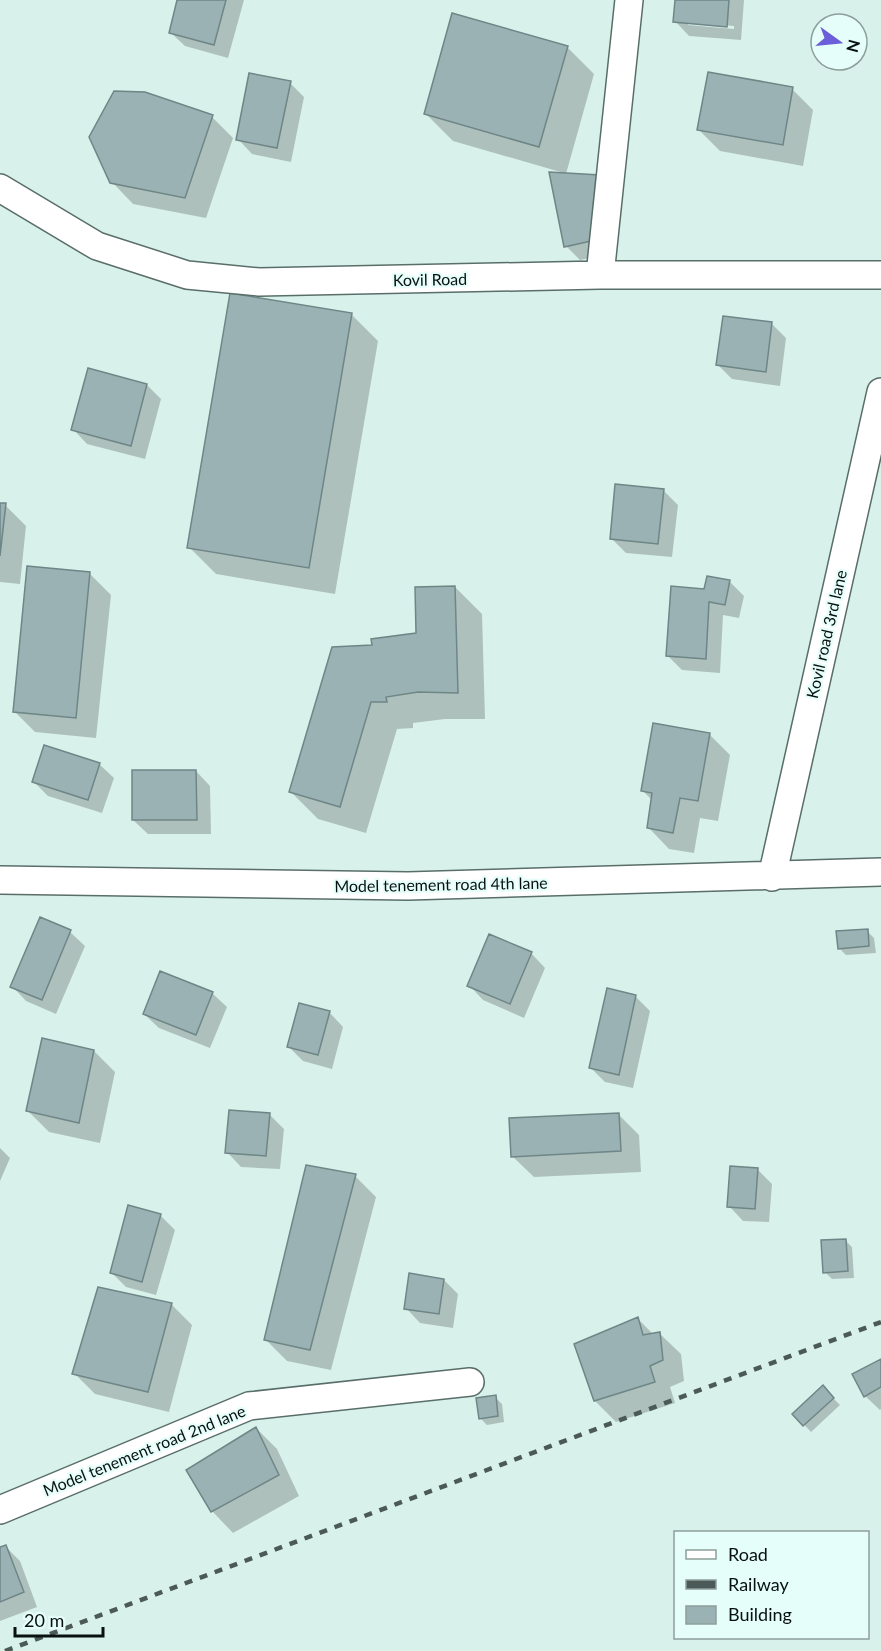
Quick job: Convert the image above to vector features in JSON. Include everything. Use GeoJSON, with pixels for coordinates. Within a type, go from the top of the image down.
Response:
{"type":"FeatureCollection","features":[{"type":"Feature","properties":{"kind":"street"},"geometry":{"type":"LineString","coordinates":[[600,275],[629,0]]}},
{"type":"Feature","properties":{"kind":"street","name":"Kovil Road"},"geometry":{"type":"LineString","coordinates":[[0,188],[97,246],[187,276],[259,282],[600,275],[881,275]]}},
{"type":"Feature","properties":{"kind":"street","name":"Kovil road 3rd lane"},"geometry":{"type":"LineString","coordinates":[[772,877],[881,392]]}},
{"type":"Feature","properties":{"kind":"street","name":"Model tenement road 4th lane"},"geometry":{"type":"LineString","coordinates":[[0,880],[408,886],[881,872]]}},
{"type":"Feature","properties":{"kind":"street","name":"Model tenement road 2nd lane"},"geometry":{"type":"LineString","coordinates":[[0,1510],[249,1406],[470,1382]]}},
{"type":"Feature","properties":{"kind":"building"},"geometry":{"type":"Polygon","coordinates":[[[177,0],[226,0],[214,45],[169,33],[177,0]]]}},
{"type":"Feature","properties":{"kind":"building"},"geometry":{"type":"Polygon","coordinates":[[[675,0],[729,0],[727,27],[673,22],[675,0]]]}},
{"type":"Feature","properties":{"kind":"building"},"geometry":{"type":"Polygon","coordinates":[[[452,13],[568,46],[539,147],[424,114],[452,13]]]}},
{"type":"Feature","properties":{"kind":"building"},"geometry":{"type":"Polygon","coordinates":[[[708,72],[793,87],[783,145],[697,130],[708,72]]]}},
{"type":"Feature","properties":{"kind":"building"},"geometry":{"type":"Polygon","coordinates":[[[249,73],[291,81],[277,148],[236,140],[249,73]]]}},
{"type":"Feature","properties":{"kind":"building"},"geometry":{"type":"Polygon","coordinates":[[[114,91],[145,92],[213,115],[185,198],[110,183],[89,137],[114,91]]]}},
{"type":"Feature","properties":{"kind":"building"},"geometry":{"type":"Polygon","coordinates":[[[549,172],[600,175],[596,240],[564,247],[549,172]]]}},
{"type":"Feature","properties":{"kind":"building"},"geometry":{"type":"Polygon","coordinates":[[[230,293],[352,313],[309,568],[187,548],[230,293]]]}},
{"type":"Feature","properties":{"kind":"building"},"geometry":{"type":"Polygon","coordinates":[[[723,316],[772,322],[766,372],[716,365],[723,316]]]}},
{"type":"Feature","properties":{"kind":"building"},"geometry":{"type":"Polygon","coordinates":[[[88,368],[147,384],[131,446],[71,430],[88,368]]]}},
{"type":"Feature","properties":{"kind":"building"},"geometry":{"type":"Polygon","coordinates":[[[615,484],[664,489],[658,544],[610,539],[615,484]]]}},
{"type":"Feature","properties":{"kind":"building"},"geometry":{"type":"Polygon","coordinates":[[[0,503],[6,503],[0,556],[0,503]]]}},
{"type":"Feature","properties":{"kind":"building"},"geometry":{"type":"Polygon","coordinates":[[[27,566],[90,572],[76,718],[13,712],[27,566]]]}},
{"type":"Feature","properties":{"kind":"building"},"geometry":{"type":"Polygon","coordinates":[[[707,576],[730,580],[725,605],[709,602],[706,659],[666,656],[671,586],[704,589],[707,576]]]}},
{"type":"Feature","properties":{"kind":"building"},"geometry":{"type":"Polygon","coordinates":[[[455,586],[458,693],[418,692],[386,697],[387,702],[371,702],[340,807],[289,792],[332,647],[372,645],[371,639],[416,633],[415,587],[455,586]]]}},
{"type":"Feature","properties":{"kind":"building"},"geometry":{"type":"Polygon","coordinates":[[[653,723],[710,733],[698,801],[680,798],[673,833],[647,828],[652,793],[641,791],[653,723]]]}},
{"type":"Feature","properties":{"kind":"building"},"geometry":{"type":"Polygon","coordinates":[[[44,745],[100,763],[88,800],[32,782],[44,745]]]}},
{"type":"Feature","properties":{"kind":"building"},"geometry":{"type":"Polygon","coordinates":[[[132,770],[196,770],[197,820],[132,820],[132,770]]]}},
{"type":"Feature","properties":{"kind":"building"},"geometry":{"type":"Polygon","coordinates":[[[40,917],[71,930],[42,1000],[10,987],[40,917]]]}},
{"type":"Feature","properties":{"kind":"building"},"geometry":{"type":"Polygon","coordinates":[[[868,929],[869,946],[838,949],[836,931],[868,929]]]}},
{"type":"Feature","properties":{"kind":"building"},"geometry":{"type":"Polygon","coordinates":[[[489,934],[532,952],[510,1004],[467,986],[489,934]]]}},
{"type":"Feature","properties":{"kind":"building"},"geometry":{"type":"Polygon","coordinates":[[[160,971],[213,992],[196,1035],[143,1014],[160,971]]]}},
{"type":"Feature","properties":{"kind":"building"},"geometry":{"type":"Polygon","coordinates":[[[607,988],[636,995],[619,1075],[589,1068],[607,988]]]}},
{"type":"Feature","properties":{"kind":"building"},"geometry":{"type":"Polygon","coordinates":[[[299,1003],[330,1011],[318,1055],[287,1047],[299,1003]]]}},
{"type":"Feature","properties":{"kind":"building"},"geometry":{"type":"Polygon","coordinates":[[[42,1038],[94,1050],[79,1123],[26,1111],[42,1038]]]}},
{"type":"Feature","properties":{"kind":"building"},"geometry":{"type":"Polygon","coordinates":[[[229,1110],[270,1113],[266,1156],[225,1153],[229,1110]]]}},
{"type":"Feature","properties":{"kind":"building"},"geometry":{"type":"Polygon","coordinates":[[[619,1113],[621,1151],[511,1157],[509,1118],[619,1113]]]}},
{"type":"Feature","properties":{"kind":"building"},"geometry":{"type":"Polygon","coordinates":[[[306,1165],[356,1174],[310,1350],[264,1340],[306,1165]]]}},
{"type":"Feature","properties":{"kind":"building"},"geometry":{"type":"Polygon","coordinates":[[[730,1166],[758,1168],[755,1209],[727,1207],[730,1166]]]}},
{"type":"Feature","properties":{"kind":"building"},"geometry":{"type":"Polygon","coordinates":[[[128,1205],[161,1214],[142,1282],[110,1273],[128,1205]]]}},
{"type":"Feature","properties":{"kind":"building"},"geometry":{"type":"Polygon","coordinates":[[[846,1239],[848,1271],[823,1273],[821,1240],[846,1239]]]}},
{"type":"Feature","properties":{"kind":"building"},"geometry":{"type":"Polygon","coordinates":[[[409,1273],[444,1279],[439,1314],[404,1309],[409,1273]]]}},
{"type":"Feature","properties":{"kind":"building"},"geometry":{"type":"Polygon","coordinates":[[[98,1287],[172,1303],[148,1392],[72,1374],[98,1287]]]}},
{"type":"Feature","properties":{"kind":"building"},"geometry":{"type":"Polygon","coordinates":[[[638,1317],[643,1335],[660,1332],[663,1360],[650,1366],[655,1382],[594,1401],[574,1344],[638,1317]]]}},
{"type":"Feature","properties":{"kind":"building"},"geometry":{"type":"Polygon","coordinates":[[[881,1359],[881,1387],[864,1397],[852,1374],[881,1359]]]}},
{"type":"Feature","properties":{"kind":"building"},"geometry":{"type":"Polygon","coordinates":[[[823,1385],[834,1398],[803,1426],[792,1414],[823,1385]]]}},
{"type":"Feature","properties":{"kind":"building"},"geometry":{"type":"Polygon","coordinates":[[[496,1395],[498,1416],[479,1419],[476,1398],[496,1395]]]}},
{"type":"Feature","properties":{"kind":"building"},"geometry":{"type":"Polygon","coordinates":[[[256,1427],[279,1475],[211,1512],[186,1470],[256,1427]]]}},
{"type":"Feature","properties":{"kind":"building"},"geometry":{"type":"Polygon","coordinates":[[[6,1545],[24,1592],[0,1602],[0,1547],[6,1545]]]}},
{"type":"Feature","properties":{"kind":"railway"},"geometry":{"type":"LineString","coordinates":[[5,1651],[881,1322]]}}]}
